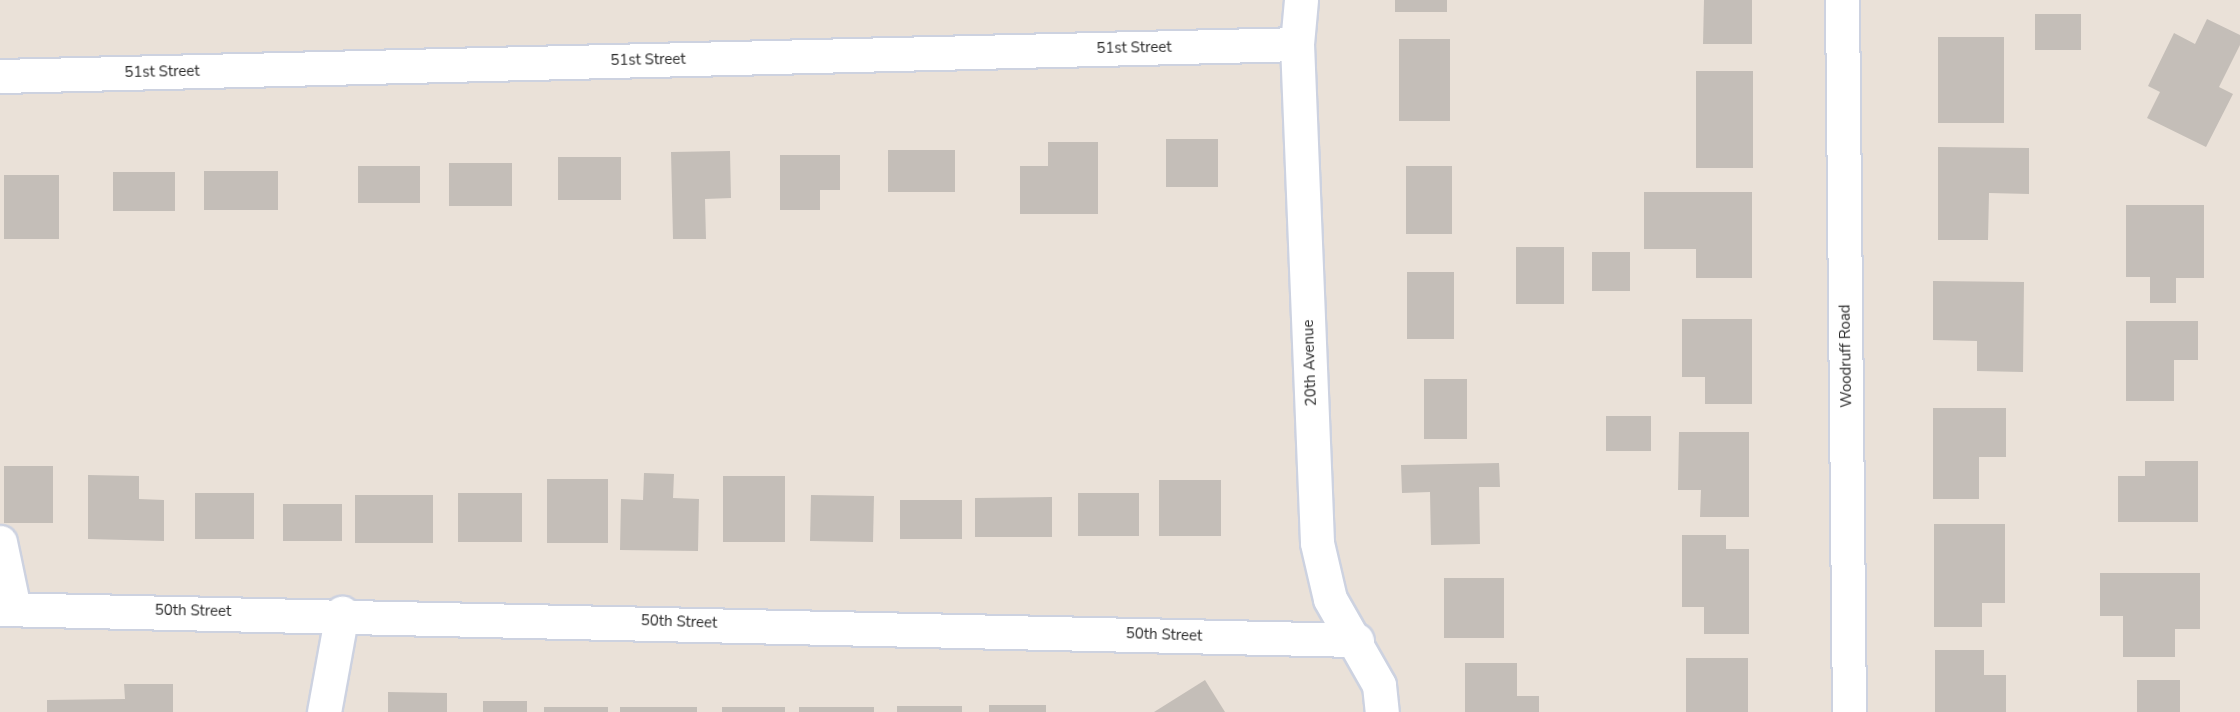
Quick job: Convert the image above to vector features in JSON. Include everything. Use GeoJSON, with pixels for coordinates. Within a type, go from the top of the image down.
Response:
{"type":"FeatureCollection","features":[{"type":"Feature","properties":{"kind":"street","name":"20th Avenue"},"geometry":{"type":"LineString","coordinates":[[1301,0],[1297,44],[1317,543],[1330,599],[1357,640],[1378,685],[1382,712]]}},
{"type":"Feature","properties":{"kind":"street","name":"Woodruff Road"},"geometry":{"type":"LineString","coordinates":[[1842,0],[1849,712]]}},
{"type":"Feature","properties":{"kind":"street","name":"51st Street"},"geometry":{"type":"LineString","coordinates":[[0,76],[1297,44]]}},
{"type":"Feature","properties":{"kind":"street"},"geometry":{"type":"LineString","coordinates":[[0,542],[7,609]]}},
{"type":"Feature","properties":{"kind":"street","name":"50th Street"},"geometry":{"type":"LineString","coordinates":[[7,609],[342,613],[1357,640]]}},
{"type":"Feature","properties":{"kind":"street"},"geometry":{"type":"LineString","coordinates":[[324,712],[342,613]]}},
{"type":"Feature","properties":{"kind":"building"},"geometry":{"type":"Polygon","coordinates":[[[1395,0],[1447,0],[1447,12],[1395,12],[1395,0]]]}},
{"type":"Feature","properties":{"kind":"building"},"geometry":{"type":"Polygon","coordinates":[[[1704,0],[1752,0],[1752,44],[1703,44],[1704,0]]]}},
{"type":"Feature","properties":{"kind":"building"},"geometry":{"type":"Polygon","coordinates":[[[2035,14],[2081,14],[2081,50],[2035,50],[2035,14]]]}},
{"type":"Feature","properties":{"kind":"building"},"geometry":{"type":"Polygon","coordinates":[[[2207,19],[2240,35],[2240,45],[2219,87],[2233,94],[2206,147],[2147,118],[2160,92],[2148,86],[2174,33],[2195,44],[2207,19]]]}},
{"type":"Feature","properties":{"kind":"building"},"geometry":{"type":"Polygon","coordinates":[[[1938,37],[2004,37],[2004,123],[1938,123],[1938,37]]]}},
{"type":"Feature","properties":{"kind":"building"},"geometry":{"type":"Polygon","coordinates":[[[1399,39],[1450,39],[1450,121],[1399,121],[1399,39]]]}},
{"type":"Feature","properties":{"kind":"building"},"geometry":{"type":"Polygon","coordinates":[[[1696,71],[1753,71],[1753,168],[1696,168],[1696,71]]]}},
{"type":"Feature","properties":{"kind":"building"},"geometry":{"type":"Polygon","coordinates":[[[1166,139],[1218,139],[1218,187],[1166,187],[1166,139]]]}},
{"type":"Feature","properties":{"kind":"building"},"geometry":{"type":"Polygon","coordinates":[[[1048,142],[1098,142],[1098,214],[1020,214],[1020,166],[1048,166],[1048,142]]]}},
{"type":"Feature","properties":{"kind":"building"},"geometry":{"type":"Polygon","coordinates":[[[1938,147],[2029,148],[2029,194],[1989,193],[1988,240],[1938,240],[1938,147]]]}},
{"type":"Feature","properties":{"kind":"building"},"geometry":{"type":"Polygon","coordinates":[[[888,150],[955,150],[955,192],[888,192],[888,150]]]}},
{"type":"Feature","properties":{"kind":"building"},"geometry":{"type":"Polygon","coordinates":[[[730,151],[731,198],[705,199],[706,239],[673,239],[671,152],[730,151]]]}},
{"type":"Feature","properties":{"kind":"building"},"geometry":{"type":"Polygon","coordinates":[[[780,155],[840,155],[840,190],[820,190],[820,210],[780,210],[780,155]]]}},
{"type":"Feature","properties":{"kind":"building"},"geometry":{"type":"Polygon","coordinates":[[[558,157],[621,157],[621,200],[558,200],[558,157]]]}},
{"type":"Feature","properties":{"kind":"building"},"geometry":{"type":"Polygon","coordinates":[[[449,163],[512,163],[512,206],[449,206],[449,163]]]}},
{"type":"Feature","properties":{"kind":"building"},"geometry":{"type":"Polygon","coordinates":[[[358,166],[420,166],[420,203],[358,203],[358,166]]]}},
{"type":"Feature","properties":{"kind":"building"},"geometry":{"type":"Polygon","coordinates":[[[1406,166],[1452,166],[1452,234],[1406,234],[1406,166]]]}},
{"type":"Feature","properties":{"kind":"building"},"geometry":{"type":"Polygon","coordinates":[[[204,171],[278,171],[278,210],[204,210],[204,171]]]}},
{"type":"Feature","properties":{"kind":"building"},"geometry":{"type":"Polygon","coordinates":[[[113,172],[175,172],[175,211],[113,211],[113,172]]]}},
{"type":"Feature","properties":{"kind":"building"},"geometry":{"type":"Polygon","coordinates":[[[4,175],[59,175],[59,239],[4,239],[4,175]]]}},
{"type":"Feature","properties":{"kind":"building"},"geometry":{"type":"Polygon","coordinates":[[[1644,192],[1752,192],[1752,278],[1696,278],[1696,249],[1644,249],[1644,192]]]}},
{"type":"Feature","properties":{"kind":"building"},"geometry":{"type":"Polygon","coordinates":[[[2126,205],[2204,205],[2204,278],[2176,278],[2176,303],[2150,303],[2150,277],[2126,277],[2126,205]]]}},
{"type":"Feature","properties":{"kind":"building"},"geometry":{"type":"Polygon","coordinates":[[[1516,247],[1564,247],[1564,304],[1516,304],[1516,247]]]}},
{"type":"Feature","properties":{"kind":"building"},"geometry":{"type":"Polygon","coordinates":[[[1592,252],[1630,252],[1630,291],[1592,291],[1592,252]]]}},
{"type":"Feature","properties":{"kind":"building"},"geometry":{"type":"Polygon","coordinates":[[[1407,272],[1454,272],[1454,339],[1407,339],[1407,272]]]}},
{"type":"Feature","properties":{"kind":"building"},"geometry":{"type":"Polygon","coordinates":[[[1933,281],[2024,282],[2023,372],[1977,371],[1977,341],[1933,340],[1933,281]]]}},
{"type":"Feature","properties":{"kind":"building"},"geometry":{"type":"Polygon","coordinates":[[[1682,319],[1752,319],[1752,404],[1705,404],[1705,377],[1682,377],[1682,319]]]}},
{"type":"Feature","properties":{"kind":"building"},"geometry":{"type":"Polygon","coordinates":[[[2126,321],[2198,321],[2198,360],[2174,360],[2174,401],[2126,401],[2126,321]]]}},
{"type":"Feature","properties":{"kind":"building"},"geometry":{"type":"Polygon","coordinates":[[[1424,379],[1467,379],[1467,439],[1424,439],[1424,379]]]}},
{"type":"Feature","properties":{"kind":"building"},"geometry":{"type":"Polygon","coordinates":[[[1933,408],[2006,408],[2006,457],[1979,457],[1979,499],[1933,499],[1933,408]]]}},
{"type":"Feature","properties":{"kind":"building"},"geometry":{"type":"Polygon","coordinates":[[[1606,416],[1651,416],[1651,451],[1606,451],[1606,416]]]}},
{"type":"Feature","properties":{"kind":"building"},"geometry":{"type":"Polygon","coordinates":[[[1679,432],[1749,432],[1749,517],[1700,517],[1701,490],[1678,490],[1679,432]]]}},
{"type":"Feature","properties":{"kind":"building"},"geometry":{"type":"Polygon","coordinates":[[[2145,461],[2198,461],[2198,522],[2118,522],[2118,476],[2145,476],[2145,461]]]}},
{"type":"Feature","properties":{"kind":"building"},"geometry":{"type":"Polygon","coordinates":[[[1499,463],[1500,487],[1479,487],[1480,544],[1431,545],[1430,492],[1402,493],[1401,465],[1499,463]]]}},
{"type":"Feature","properties":{"kind":"building"},"geometry":{"type":"Polygon","coordinates":[[[4,466],[53,466],[53,523],[4,523],[4,466]]]}},
{"type":"Feature","properties":{"kind":"building"},"geometry":{"type":"Polygon","coordinates":[[[644,473],[674,474],[673,498],[699,499],[698,551],[620,550],[621,499],[643,500],[644,473]]]}},
{"type":"Feature","properties":{"kind":"building"},"geometry":{"type":"Polygon","coordinates":[[[88,475],[139,476],[139,499],[164,500],[164,541],[88,539],[88,475]]]}},
{"type":"Feature","properties":{"kind":"building"},"geometry":{"type":"Polygon","coordinates":[[[723,476],[785,476],[785,542],[723,542],[723,476]]]}},
{"type":"Feature","properties":{"kind":"building"},"geometry":{"type":"Polygon","coordinates":[[[547,479],[608,479],[608,543],[547,543],[547,479]]]}},
{"type":"Feature","properties":{"kind":"building"},"geometry":{"type":"Polygon","coordinates":[[[1159,480],[1221,480],[1221,536],[1159,536],[1159,480]]]}},
{"type":"Feature","properties":{"kind":"building"},"geometry":{"type":"Polygon","coordinates":[[[195,493],[254,493],[254,539],[195,539],[195,493]]]}},
{"type":"Feature","properties":{"kind":"building"},"geometry":{"type":"Polygon","coordinates":[[[458,493],[522,493],[522,542],[458,542],[458,493]]]}},
{"type":"Feature","properties":{"kind":"building"},"geometry":{"type":"Polygon","coordinates":[[[1078,493],[1139,493],[1139,536],[1078,536],[1078,493]]]}},
{"type":"Feature","properties":{"kind":"building"},"geometry":{"type":"Polygon","coordinates":[[[355,495],[433,495],[433,543],[355,543],[355,495]]]}},
{"type":"Feature","properties":{"kind":"building"},"geometry":{"type":"Polygon","coordinates":[[[811,495],[874,496],[873,542],[810,541],[811,495]]]}},
{"type":"Feature","properties":{"kind":"building"},"geometry":{"type":"Polygon","coordinates":[[[1052,497],[1052,537],[975,537],[975,498],[1052,497]]]}},
{"type":"Feature","properties":{"kind":"building"},"geometry":{"type":"Polygon","coordinates":[[[900,500],[962,500],[962,539],[900,539],[900,500]]]}},
{"type":"Feature","properties":{"kind":"building"},"geometry":{"type":"Polygon","coordinates":[[[283,504],[342,504],[342,541],[283,541],[283,504]]]}},
{"type":"Feature","properties":{"kind":"building"},"geometry":{"type":"Polygon","coordinates":[[[1934,524],[2005,524],[2005,603],[1982,603],[1982,627],[1934,627],[1934,524]]]}},
{"type":"Feature","properties":{"kind":"building"},"geometry":{"type":"Polygon","coordinates":[[[1682,535],[1726,535],[1726,549],[1749,549],[1749,634],[1704,634],[1704,607],[1682,607],[1682,535]]]}},
{"type":"Feature","properties":{"kind":"building"},"geometry":{"type":"Polygon","coordinates":[[[2100,573],[2200,573],[2200,629],[2175,629],[2175,657],[2123,657],[2123,616],[2100,616],[2100,573]]]}},
{"type":"Feature","properties":{"kind":"building"},"geometry":{"type":"Polygon","coordinates":[[[1444,578],[1504,578],[1504,638],[1444,638],[1444,578]]]}},
{"type":"Feature","properties":{"kind":"building"},"geometry":{"type":"Polygon","coordinates":[[[1935,650],[1984,650],[1984,675],[2006,675],[2006,712],[1935,712],[1935,650]]]}},
{"type":"Feature","properties":{"kind":"building"},"geometry":{"type":"Polygon","coordinates":[[[1686,658],[1748,658],[1748,712],[1686,712],[1686,658]]]}},
{"type":"Feature","properties":{"kind":"building"},"geometry":{"type":"Polygon","coordinates":[[[1465,663],[1517,663],[1517,696],[1539,696],[1539,712],[1465,712],[1465,663]]]}},
{"type":"Feature","properties":{"kind":"building"},"geometry":{"type":"Polygon","coordinates":[[[1205,680],[1225,712],[1154,712],[1205,680]]]}},
{"type":"Feature","properties":{"kind":"building"},"geometry":{"type":"Polygon","coordinates":[[[2137,680],[2180,680],[2180,712],[2137,712],[2137,680]]]}},
{"type":"Feature","properties":{"kind":"building"},"geometry":{"type":"Polygon","coordinates":[[[124,684],[173,684],[173,712],[47,712],[47,700],[125,699],[124,684]]]}},
{"type":"Feature","properties":{"kind":"building"},"geometry":{"type":"Polygon","coordinates":[[[388,692],[447,693],[447,712],[388,712],[388,692]]]}},
{"type":"Feature","properties":{"kind":"building"},"geometry":{"type":"Polygon","coordinates":[[[483,701],[527,701],[527,712],[483,712],[483,701]]]}},
{"type":"Feature","properties":{"kind":"building"},"geometry":{"type":"Polygon","coordinates":[[[989,705],[1046,705],[1046,712],[989,712],[989,705]]]}},
{"type":"Feature","properties":{"kind":"building"},"geometry":{"type":"Polygon","coordinates":[[[897,706],[962,706],[962,712],[897,712],[897,706]]]}},
{"type":"Feature","properties":{"kind":"building"},"geometry":{"type":"Polygon","coordinates":[[[544,707],[608,707],[608,712],[544,712],[544,707]]]}},
{"type":"Feature","properties":{"kind":"building"},"geometry":{"type":"Polygon","coordinates":[[[620,707],[697,707],[697,712],[620,712],[620,707]]]}},
{"type":"Feature","properties":{"kind":"building"},"geometry":{"type":"Polygon","coordinates":[[[722,707],[785,707],[785,712],[722,712],[722,707]]]}},
{"type":"Feature","properties":{"kind":"building"},"geometry":{"type":"Polygon","coordinates":[[[799,707],[874,707],[874,712],[799,712],[799,707]]]}}]}
